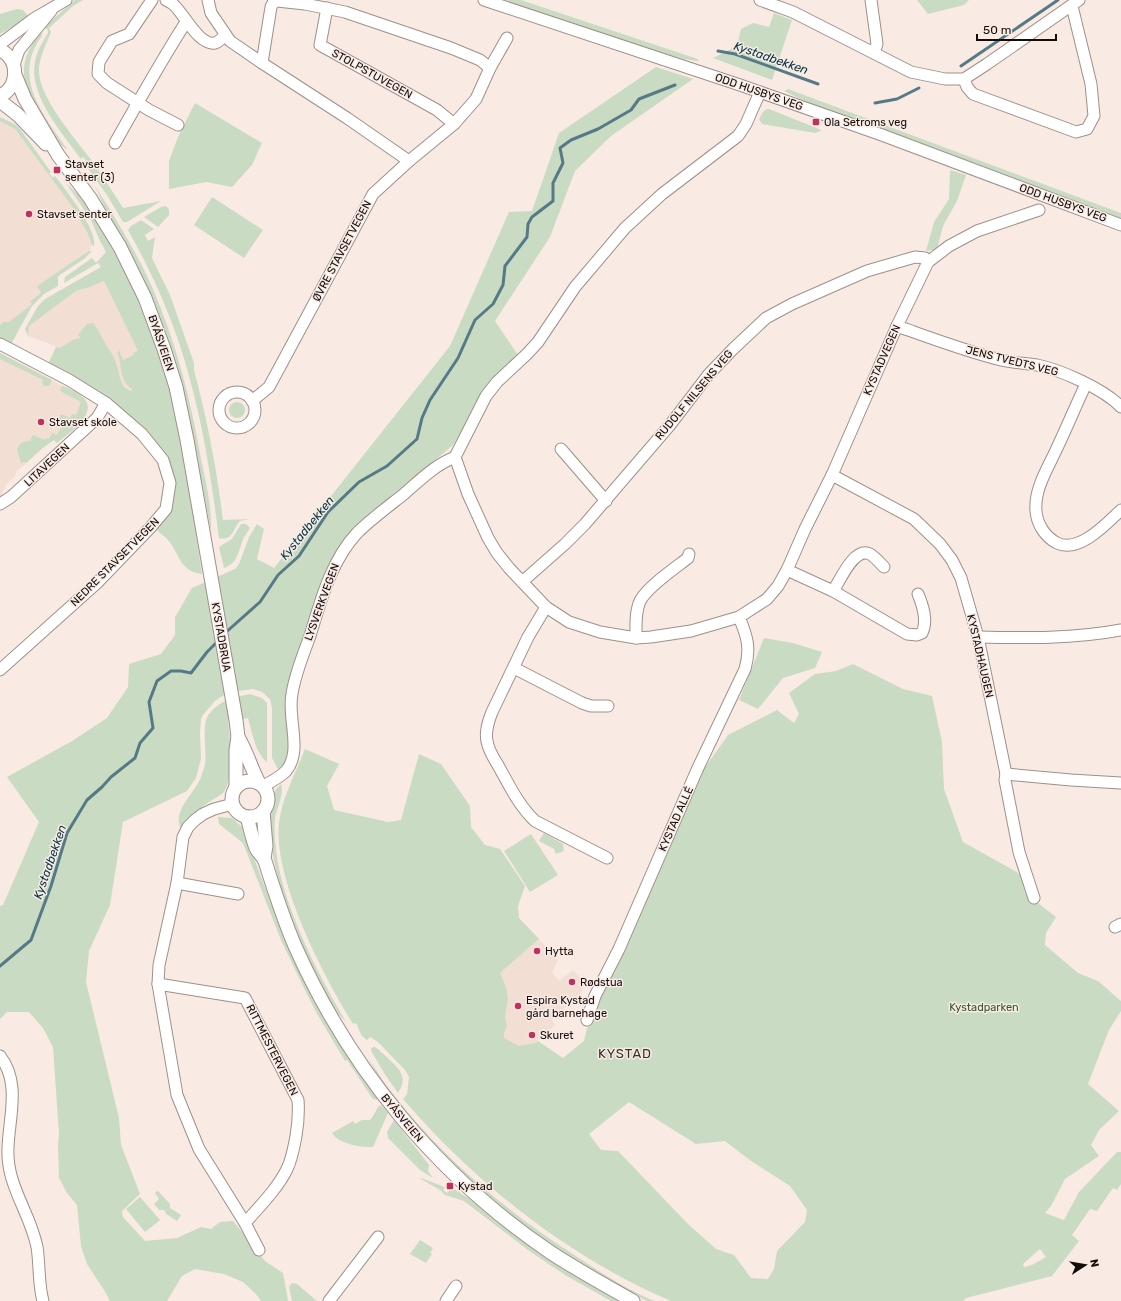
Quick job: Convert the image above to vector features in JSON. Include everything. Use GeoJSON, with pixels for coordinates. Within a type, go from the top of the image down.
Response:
{"type":"FeatureCollection","features":[{"type":"Feature","properties":{"kind":"main road","name":"BYÅSVEIEN"},"geometry":{"type":"LineString","coordinates":[[0,50],[10,57],[25,99],[58,155],[90,198],[120,247],[144,298],[164,349],[176,387],[207,554]]}},
{"type":"Feature","properties":{"kind":"main road"},"geometry":{"type":"LineString","coordinates":[[0,96],[7,92],[13,84],[15,70]]}},
{"type":"Feature","properties":{"kind":"main road","name":"BYÅSVEIEN"},"geometry":{"type":"LineString","coordinates":[[0,101],[18,115],[58,155]]}},
{"type":"Feature","properties":{"kind":"main road","name":"KYSTADBRUA"},"geometry":{"type":"LineString","coordinates":[[207,554],[238,737]]}},
{"type":"Feature","properties":{"kind":"main road"},"geometry":{"type":"LineString","coordinates":[[238,737],[245,748],[251,768],[268,796],[266,807],[254,817],[241,815],[232,804],[232,798],[236,787],[236,750],[238,737]]}},
{"type":"Feature","properties":{"kind":"main road"},"geometry":{"type":"LineString","coordinates":[[236,787],[247,781],[261,784]]}},
{"type":"Feature","properties":{"kind":"main road","name":"BYÅSVEIEN"},"geometry":{"type":"LineString","coordinates":[[263,811],[266,846],[264,858]]}},
{"type":"Feature","properties":{"kind":"main road","name":"BYÅSVEIEN"},"geometry":{"type":"LineString","coordinates":[[247,817],[256,848],[264,858],[283,916],[316,990],[334,1024],[349,1047],[401,1118],[459,1179],[501,1216],[534,1241],[574,1268],[633,1301]]}},
{"type":"Feature","properties":{"kind":"street"},"geometry":{"type":"LineString","coordinates":[[0,44],[34,18],[66,0]]}},
{"type":"Feature","properties":{"kind":"street"},"geometry":{"type":"LineString","coordinates":[[152,0],[129,34],[112,41],[99,62],[98,74],[102,79],[138,102],[178,125]]}},
{"type":"Feature","properties":{"kind":"street"},"geometry":{"type":"LineString","coordinates":[[166,0],[174,4],[186,22],[204,40],[211,43],[216,42],[225,35]]}},
{"type":"Feature","properties":{"kind":"street"},"geometry":{"type":"LineString","coordinates":[[208,0],[211,13],[230,41],[262,64],[347,118],[409,161]]}},
{"type":"Feature","properties":{"kind":"street","name":"ODD HUSBYS VEG"},"geometry":{"type":"LineString","coordinates":[[484,0],[760,92],[882,135],[1121,225]]}},
{"type":"Feature","properties":{"kind":"street"},"geometry":{"type":"LineString","coordinates":[[760,0],[793,12],[911,72],[945,79],[964,78],[1075,3],[1091,84],[1094,116],[1087,129],[1076,132],[972,94],[967,87],[964,78]]}},
{"type":"Feature","properties":{"kind":"street"},"geometry":{"type":"LineString","coordinates":[[871,0],[877,44],[874,53]]}},
{"type":"Feature","properties":{"kind":"street"},"geometry":{"type":"LineString","coordinates":[[262,64],[271,7],[273,3],[284,2],[346,12],[451,48],[480,60],[490,68]]}},
{"type":"Feature","properties":{"kind":"street"},"geometry":{"type":"LineString","coordinates":[[15,70],[19,50],[54,8]]}},
{"type":"Feature","properties":{"kind":"street","name":"STOLPSTUVEGEN"},"geometry":{"type":"LineString","coordinates":[[327,8],[320,45],[437,110],[454,124]]}},
{"type":"Feature","properties":{"kind":"street"},"geometry":{"type":"LineString","coordinates":[[115,143],[154,73],[186,22]]}},
{"type":"Feature","properties":{"kind":"street","name":"ØVRE STAVSETVEGEN"},"geometry":{"type":"LineString","coordinates":[[252,401],[269,387],[373,194],[409,161],[454,124],[476,99],[490,68],[507,38]]}},
{"type":"Feature","properties":{"kind":"street"},"geometry":{"type":"LineString","coordinates":[[455,457],[486,396],[497,382],[538,342],[575,287],[625,228],[662,194],[738,136],[746,124],[760,92]]}},
{"type":"Feature","properties":{"kind":"street","name":"KYSTADVEGEN"},"geometry":{"type":"LineString","coordinates":[[455,457],[468,494],[488,538],[497,553],[546,607],[569,622],[600,632],[636,638],[651,638],[691,631],[739,617],[767,599],[778,586],[787,570],[805,528],[832,475],[897,326],[928,262],[949,246],[977,231],[1039,210]]}},
{"type":"Feature","properties":{"kind":"street","name":"RUDOLF NILSENS VEG"},"geometry":{"type":"LineString","coordinates":[[522,582],[565,544],[606,501],[670,425],[709,374],[733,348],[766,318],[792,304],[867,271],[915,256],[925,258],[928,262]]}},
{"type":"Feature","properties":{"kind":"street","name":"JENS TVEDTS VEG"},"geometry":{"type":"LineString","coordinates":[[897,326],[952,346],[1003,360],[1039,366],[1066,374],[1102,392],[1121,407]]}},
{"type":"Feature","properties":{"kind":"street","name":"NEDRE STAVSETVEGEN"},"geometry":{"type":"LineString","coordinates":[[0,344],[69,380],[106,403],[142,434],[163,460],[170,483],[166,509],[150,528],[97,583],[0,670]]}},
{"type":"Feature","properties":{"kind":"street"},"geometry":{"type":"LineString","coordinates":[[1086,384],[1038,490],[1036,510],[1037,519],[1042,529],[1047,534],[1056,542],[1063,545],[1079,542],[1089,538],[1121,510]]}},
{"type":"Feature","properties":{"kind":"street","name":"LITAVEGEN"},"geometry":{"type":"LineString","coordinates":[[0,504],[11,497],[98,418],[106,403]]}},
{"type":"Feature","properties":{"kind":"street"},"geometry":{"type":"LineString","coordinates":[[561,449],[606,501]]}},
{"type":"Feature","properties":{"kind":"street","name":"LYSVERKVEGEN"},"geometry":{"type":"LineString","coordinates":[[261,784],[286,770],[292,757],[294,750],[290,709],[291,695],[331,573],[339,557],[357,533],[423,477],[439,465],[455,457]]}},
{"type":"Feature","properties":{"kind":"street","name":"KYSTADHAUGEN"},"geometry":{"type":"LineString","coordinates":[[832,475],[914,519],[940,544],[952,560],[961,578],[978,637],[1006,774],[1005,780],[1019,852],[1034,898]]}},
{"type":"Feature","properties":{"kind":"street"},"geometry":{"type":"LineString","coordinates":[[834,591],[854,557],[863,553],[870,554],[884,567]]}},
{"type":"Feature","properties":{"kind":"street"},"geometry":{"type":"LineString","coordinates":[[636,638],[636,619],[641,600],[649,591],[688,558],[689,554]]}},
{"type":"Feature","properties":{"kind":"street"},"geometry":{"type":"LineString","coordinates":[[787,570],[834,591],[906,634],[917,636],[922,633],[925,620],[918,594]]}},
{"type":"Feature","properties":{"kind":"street"},"geometry":{"type":"LineString","coordinates":[[546,607],[528,637],[488,723],[487,740],[490,751],[512,791],[534,821],[608,858]]}},
{"type":"Feature","properties":{"kind":"street","name":"KYSTAD ALLÉ"},"geometry":{"type":"LineString","coordinates":[[587,1020],[595,996],[619,949],[697,770],[745,669],[748,657],[748,645],[739,617]]}},
{"type":"Feature","properties":{"kind":"street"},"geometry":{"type":"LineString","coordinates":[[978,637],[1025,638],[1099,635],[1121,630]]}},
{"type":"Feature","properties":{"kind":"street"},"geometry":{"type":"LineString","coordinates":[[514,668],[582,703],[591,706],[608,706]]}},
{"type":"Feature","properties":{"kind":"street"},"geometry":{"type":"LineString","coordinates":[[1006,774],[1121,783]]}},
{"type":"Feature","properties":{"kind":"street"},"geometry":{"type":"LineString","coordinates":[[232,804],[202,814],[188,827],[183,837],[178,883],[159,965],[158,984],[177,1095],[199,1149],[245,1223],[259,1250]]}},
{"type":"Feature","properties":{"kind":"street"},"geometry":{"type":"LineString","coordinates":[[178,883],[238,894]]}},
{"type":"Feature","properties":{"kind":"street","name":"RITTMESTERVEGEN"},"geometry":{"type":"LineString","coordinates":[[158,984],[245,998],[298,1100],[298,1123],[291,1161],[282,1178],[245,1223]]}},
{"type":"Feature","properties":{"kind":"street"},"geometry":{"type":"LineString","coordinates":[[0,1056],[6,1067],[14,1092],[8,1149],[9,1165],[12,1181],[31,1228],[36,1246],[40,1292],[43,1301]]}},
{"type":"Feature","properties":{"kind":"street"},"geometry":{"type":"LineString","coordinates":[[329,1301],[378,1238]]}},
{"type":"Feature","properties":{"kind":"street"},"geometry":{"type":"LineString","coordinates":[[446,1301],[456,1286]]}},
{"type":"Feature","properties":{"kind":"shaded area"},"geometry":{"type":"Polygon","coordinates":[[[0,121],[15,129],[71,205],[87,232],[92,245],[89,252],[37,286],[41,293],[30,300],[32,304],[9,322],[3,322],[0,325],[0,121]]]}},
{"type":"Feature","properties":{"kind":"shaded area"},"geometry":{"type":"Polygon","coordinates":[[[104,281],[138,351],[149,434],[118,405],[91,388],[55,346],[28,336],[29,326],[76,291],[104,281]]]}},
{"type":"Feature","properties":{"kind":"shaded area","name":"Stavset skole"},"geometry":{"type":"Polygon","coordinates":[[[0,353],[80,395],[85,400],[88,407],[85,418],[77,426],[57,443],[54,440],[46,446],[16,472],[15,476],[6,485],[0,497],[0,353]]]}},
{"type":"Feature","properties":{"kind":"shaded area","name":"Espira Kystad gård barnehage"},"geometry":{"type":"Polygon","coordinates":[[[539,939],[558,960],[552,973],[559,981],[573,970],[586,984],[582,988],[583,990],[552,1020],[555,1025],[535,1043],[536,1077],[471,1003],[500,973],[539,939]]]}},
{"type":"Feature","properties":{"kind":"green space"},"geometry":{"type":"Polygon","coordinates":[[[75,0],[83,0],[73,6],[49,28],[51,32],[43,52],[39,68],[41,83],[51,105],[123,208],[161,201],[127,222],[123,222],[107,195],[84,163],[86,161],[83,157],[81,159],[56,126],[41,100],[37,87],[34,74],[35,61],[42,43],[48,33],[48,30],[44,27],[75,0]]]}},
{"type":"Feature","properties":{"kind":"green space"},"geometry":{"type":"Polygon","coordinates":[[[505,0],[521,0],[698,59],[698,61],[684,59],[660,52],[505,0]]]}},
{"type":"Feature","properties":{"kind":"green space"},"geometry":{"type":"Polygon","coordinates":[[[917,0],[969,0],[964,5],[928,14],[917,0]]]}},
{"type":"Feature","properties":{"kind":"green space"},"geometry":{"type":"Polygon","coordinates":[[[17,9],[23,10],[29,17],[0,34],[0,14],[17,9]]]}},
{"type":"Feature","properties":{"kind":"green space"},"geometry":{"type":"Polygon","coordinates":[[[774,13],[792,20],[772,80],[713,58],[737,46],[741,29],[753,23],[769,27],[774,13]]]}},
{"type":"Feature","properties":{"kind":"green space"},"geometry":{"type":"Polygon","coordinates":[[[41,31],[42,36],[33,51],[30,66],[30,81],[34,96],[41,110],[49,124],[68,150],[57,141],[52,133],[31,97],[24,77],[24,67],[27,56],[32,44],[41,31]]]}},
{"type":"Feature","properties":{"kind":"green space"},"geometry":{"type":"Polygon","coordinates":[[[656,67],[693,79],[611,136],[575,171],[550,237],[495,321],[518,355],[463,429],[453,445],[363,521],[307,628],[287,689],[285,708],[289,749],[284,763],[278,769],[272,758],[272,708],[270,699],[262,692],[253,689],[233,692],[222,696],[215,701],[201,719],[201,759],[196,778],[187,791],[123,822],[110,905],[89,951],[86,982],[119,1118],[121,1145],[140,1194],[122,1211],[123,1217],[145,1241],[177,1238],[201,1227],[211,1229],[220,1222],[233,1221],[265,1261],[283,1273],[288,1301],[261,1301],[243,1282],[224,1274],[195,1269],[182,1276],[167,1301],[110,1301],[87,1264],[81,1246],[77,1205],[67,1193],[59,1178],[59,1134],[53,1047],[43,1028],[29,1012],[7,1012],[0,1019],[0,906],[3,905],[39,822],[7,777],[72,741],[107,718],[128,687],[129,664],[161,654],[175,635],[175,617],[192,588],[235,569],[239,564],[249,537],[257,524],[264,529],[257,559],[274,568],[450,346],[509,212],[532,211],[559,133],[656,67]]]}},
{"type":"Feature","properties":{"kind":"green space"},"geometry":{"type":"Polygon","coordinates":[[[788,89],[1121,213],[1121,218],[809,103],[784,91],[788,89]]]}},
{"type":"Feature","properties":{"kind":"green space"},"geometry":{"type":"Polygon","coordinates":[[[195,103],[262,143],[252,165],[232,187],[206,182],[169,189],[169,161],[178,137],[195,103]]]}},
{"type":"Feature","properties":{"kind":"green space"},"geometry":{"type":"Polygon","coordinates":[[[767,109],[821,131],[815,133],[762,124],[759,119],[763,112],[767,109]]]}},
{"type":"Feature","properties":{"kind":"green space"},"geometry":{"type":"Polygon","coordinates":[[[0,117],[16,125],[20,129],[51,172],[49,173],[53,178],[55,176],[73,200],[91,230],[94,239],[94,246],[92,245],[87,232],[71,205],[15,129],[0,121],[0,117]]]}},
{"type":"Feature","properties":{"kind":"green space"},"geometry":{"type":"Polygon","coordinates":[[[950,170],[966,175],[957,201],[943,226],[937,249],[926,251],[934,222],[949,199],[950,170]]]}},
{"type":"Feature","properties":{"kind":"green space"},"geometry":{"type":"Polygon","coordinates":[[[66,183],[88,206],[101,227],[132,286],[146,317],[158,350],[168,383],[179,430],[188,478],[202,574],[194,572],[184,566],[172,545],[155,527],[174,482],[173,473],[168,460],[149,434],[118,405],[48,364],[56,347],[60,348],[73,340],[81,338],[78,335],[79,333],[87,324],[93,323],[114,358],[122,384],[128,390],[132,391],[123,377],[118,353],[119,350],[123,360],[134,355],[133,353],[138,351],[104,281],[76,291],[29,326],[28,336],[25,329],[38,306],[45,299],[101,267],[98,263],[64,283],[65,277],[92,258],[96,263],[106,252],[91,220],[66,183]]]}},
{"type":"Feature","properties":{"kind":"green space"},"geometry":{"type":"Polygon","coordinates":[[[95,186],[132,248],[161,308],[182,372],[192,415],[211,513],[211,531],[187,407],[118,231],[107,213],[95,186]]]}},
{"type":"Feature","properties":{"kind":"green space"},"geometry":{"type":"Polygon","coordinates":[[[212,197],[263,230],[244,258],[194,225],[212,197]]]}},
{"type":"Feature","properties":{"kind":"green space"},"geometry":{"type":"Polygon","coordinates":[[[166,206],[169,210],[169,215],[158,227],[144,217],[161,207],[166,206]]]}},
{"type":"Feature","properties":{"kind":"green space"},"geometry":{"type":"Polygon","coordinates":[[[141,220],[154,229],[145,235],[148,241],[155,237],[152,258],[170,295],[194,363],[194,370],[215,463],[223,520],[250,519],[240,521],[232,534],[227,538],[219,538],[203,436],[184,357],[171,320],[147,265],[128,230],[131,226],[141,220]]]}},
{"type":"Feature","properties":{"kind":"green space"},"geometry":{"type":"Polygon","coordinates":[[[89,251],[92,251],[84,259],[58,277],[58,286],[44,294],[32,306],[10,346],[0,340],[0,325],[3,322],[9,322],[32,304],[30,301],[41,293],[37,286],[89,251]]]}},
{"type":"Feature","properties":{"kind":"green space"},"geometry":{"type":"Polygon","coordinates":[[[0,353],[52,380],[49,386],[42,384],[43,380],[0,359],[0,353]]]}},
{"type":"Feature","properties":{"kind":"green space"},"geometry":{"type":"Polygon","coordinates":[[[63,386],[74,391],[86,401],[88,408],[86,415],[76,428],[57,443],[54,440],[42,448],[26,463],[21,463],[17,450],[20,444],[30,441],[33,435],[45,440],[46,438],[49,439],[52,433],[57,435],[64,422],[59,419],[61,414],[70,418],[72,414],[76,415],[81,402],[60,391],[61,387],[63,386]]]}},
{"type":"Feature","properties":{"kind":"green space"},"geometry":{"type":"Polygon","coordinates":[[[234,402],[240,402],[245,407],[243,416],[240,418],[234,418],[229,413],[229,407],[234,402]]]}},
{"type":"Feature","properties":{"kind":"green space"},"geometry":{"type":"Polygon","coordinates":[[[241,524],[246,524],[250,528],[243,539],[235,560],[224,568],[219,547],[232,539],[241,524]]]}},
{"type":"Feature","properties":{"kind":"green space"},"geometry":{"type":"Polygon","coordinates":[[[764,638],[793,643],[822,652],[815,668],[783,678],[758,709],[739,700],[764,638]]]}},
{"type":"Feature","properties":{"kind":"green space","name":"Kystadparken"},"geometry":{"type":"Polygon","coordinates":[[[853,664],[903,689],[932,696],[942,742],[944,789],[963,842],[1022,875],[1025,893],[1056,917],[1046,933],[1045,945],[1078,973],[1098,981],[1121,1001],[1121,1011],[1109,1030],[1088,1084],[1119,1111],[1099,1130],[1091,1145],[1099,1156],[1065,1179],[1051,1206],[1045,1213],[1064,1220],[1079,1192],[1117,1152],[1121,1152],[1121,1184],[1117,1190],[1113,1188],[1097,1211],[1090,1209],[1072,1235],[1079,1241],[1052,1276],[966,1298],[963,1301],[671,1301],[596,1263],[525,1215],[461,1160],[403,1099],[407,1094],[409,1077],[405,1070],[378,1042],[370,1037],[367,1040],[360,1032],[356,1023],[353,1024],[328,981],[303,927],[292,899],[279,846],[279,823],[283,804],[305,749],[339,764],[327,786],[334,810],[388,822],[401,820],[419,754],[441,764],[470,806],[471,827],[485,845],[500,849],[525,886],[518,906],[519,918],[539,939],[500,973],[506,987],[508,999],[505,1017],[507,1026],[504,1033],[504,1038],[519,1046],[538,1041],[563,1058],[584,1041],[593,1013],[704,769],[728,735],[777,710],[794,723],[799,714],[789,693],[815,674],[836,671],[853,664]],[[629,1102],[589,1134],[601,1150],[618,1151],[688,1224],[716,1249],[734,1255],[751,1278],[768,1279],[774,1269],[777,1251],[805,1222],[807,1210],[790,1186],[751,1161],[725,1141],[696,1144],[629,1102]],[[1040,1249],[1023,1264],[1024,1267],[1032,1265],[1046,1257],[1040,1249]]]}},
{"type":"Feature","properties":{"kind":"green space"},"geometry":{"type":"Polygon","coordinates":[[[250,694],[262,698],[267,703],[267,762],[257,748],[248,718],[228,721],[231,759],[229,780],[226,788],[222,794],[197,812],[182,831],[179,824],[181,810],[198,783],[205,765],[205,724],[207,718],[213,709],[223,702],[250,694]]]}},
{"type":"Feature","properties":{"kind":"green space"},"geometry":{"type":"Polygon","coordinates":[[[281,784],[282,792],[275,819],[275,834],[276,850],[286,893],[293,916],[313,961],[346,1022],[330,1003],[318,980],[289,914],[279,881],[272,847],[270,805],[277,788],[281,784]]]}},
{"type":"Feature","properties":{"kind":"green space"},"geometry":{"type":"Polygon","coordinates":[[[218,817],[232,818],[242,827],[276,916],[316,1002],[347,1054],[378,1100],[373,1099],[347,1060],[345,1061],[316,1012],[281,940],[243,843],[219,824],[218,817]]]}},
{"type":"Feature","properties":{"kind":"green space"},"geometry":{"type":"Polygon","coordinates":[[[544,833],[563,844],[564,851],[556,854],[554,849],[539,841],[544,833]]]}},
{"type":"Feature","properties":{"kind":"green space"},"geometry":{"type":"Polygon","coordinates":[[[531,834],[558,875],[530,892],[504,851],[531,834]]]}},
{"type":"Feature","properties":{"kind":"green space"},"geometry":{"type":"Polygon","coordinates":[[[373,1047],[379,1050],[399,1069],[402,1074],[402,1086],[398,1093],[371,1051],[373,1047]]]}},
{"type":"Feature","properties":{"kind":"green space"},"geometry":{"type":"Polygon","coordinates":[[[368,1057],[387,1086],[410,1115],[453,1161],[501,1203],[553,1241],[597,1270],[616,1282],[655,1301],[647,1301],[619,1287],[545,1242],[481,1191],[455,1167],[411,1119],[380,1081],[368,1057]]]}},
{"type":"Feature","properties":{"kind":"green space"},"geometry":{"type":"Polygon","coordinates":[[[381,1105],[388,1113],[373,1147],[363,1147],[345,1143],[335,1137],[332,1133],[353,1121],[355,1124],[362,1120],[370,1120],[378,1107],[381,1105]]]}},
{"type":"Feature","properties":{"kind":"green space"},"geometry":{"type":"Polygon","coordinates":[[[394,1120],[429,1165],[428,1171],[433,1178],[420,1170],[388,1138],[387,1132],[394,1120]]]}},
{"type":"Feature","properties":{"kind":"green space"},"geometry":{"type":"Polygon","coordinates":[[[421,1178],[442,1186],[445,1188],[443,1190],[447,1193],[452,1188],[475,1202],[533,1248],[593,1286],[620,1301],[611,1301],[565,1275],[528,1250],[464,1201],[445,1195],[421,1178]]]}},
{"type":"Feature","properties":{"kind":"green space"},"geometry":{"type":"Polygon","coordinates":[[[157,1191],[170,1204],[170,1208],[181,1215],[177,1221],[166,1214],[164,1210],[159,1210],[154,1204],[159,1199],[155,1193],[157,1191]]]}},
{"type":"Feature","properties":{"kind":"green space"},"geometry":{"type":"Polygon","coordinates":[[[140,1197],[160,1220],[145,1232],[126,1209],[140,1197]]]}},
{"type":"Feature","properties":{"kind":"green space"},"geometry":{"type":"Polygon","coordinates":[[[420,1240],[433,1248],[430,1253],[432,1254],[426,1263],[410,1254],[420,1240]]]}},
{"type":"Feature","properties":{"kind":"green space"},"geometry":{"type":"Polygon","coordinates":[[[292,1283],[297,1284],[317,1301],[292,1301],[289,1287],[292,1283]]]}},
{"type":"Feature","properties":{"kind":"waterway","name":"Kystadbekken"},"geometry":{"type":"LineString","coordinates":[[961,66],[1058,0]]}},
{"type":"Feature","properties":{"kind":"waterway","name":"Kystadbekken"},"geometry":{"type":"LineString","coordinates":[[718,51],[735,54],[818,84]]}},
{"type":"Feature","properties":{"kind":"waterway","name":"Kystadbekken"},"geometry":{"type":"LineString","coordinates":[[224,634],[260,602],[278,575],[299,556],[328,512],[359,482],[387,466],[417,439],[422,418],[430,400],[458,358],[475,320],[493,304],[503,285],[505,266],[527,237],[528,224],[532,217],[553,201],[553,183],[563,163],[560,148],[571,140],[598,129],[631,110],[639,99],[675,85]]}},
{"type":"Feature","properties":{"kind":"waterway","name":"Kystadbekken"},"geometry":{"type":"LineString","coordinates":[[875,103],[897,99],[919,88]]}},
{"type":"Feature","properties":{"kind":"waterway","name":"Kystadbekken"},"geometry":{"type":"LineString","coordinates":[[0,966],[31,940],[51,886],[67,833],[87,800],[111,777],[135,758],[140,743],[153,728],[149,702],[157,681],[171,671],[191,673],[207,652],[219,640]]}},
{"type":"Feature","properties":{"kind":"place","name":"Ola Setroms veg"},"geometry":{"type":"Point","coordinates":[816,122]}},
{"type":"Feature","properties":{"kind":"place","name":"Stavset senter (3)"},"geometry":{"type":"Point","coordinates":[57,170]}},
{"type":"Feature","properties":{"kind":"place","name":"Stavset senter"},"geometry":{"type":"Point","coordinates":[29,214]}},
{"type":"Feature","properties":{"kind":"place","name":"Stavset skole"},"geometry":{"type":"Point","coordinates":[41,422]}},
{"type":"Feature","properties":{"kind":"place","name":"Hytta"},"geometry":{"type":"Point","coordinates":[537,951]}},
{"type":"Feature","properties":{"kind":"place","name":"Rødstua"},"geometry":{"type":"Point","coordinates":[572,982]}},
{"type":"Feature","properties":{"kind":"place","name":"Espira Kystad gård barnehage"},"geometry":{"type":"Point","coordinates":[518,1006]}},
{"type":"Feature","properties":{"kind":"place","name":"Skuret"},"geometry":{"type":"Point","coordinates":[532,1035]}},
{"type":"Feature","properties":{"kind":"place","name":"Kystad"},"geometry":{"type":"Point","coordinates":[450,1186]}},
{"type":"Feature","properties":{"kind":"district","name":"KYSTAD"},"geometry":{"type":"Point","coordinates":[625,1053]}}]}
